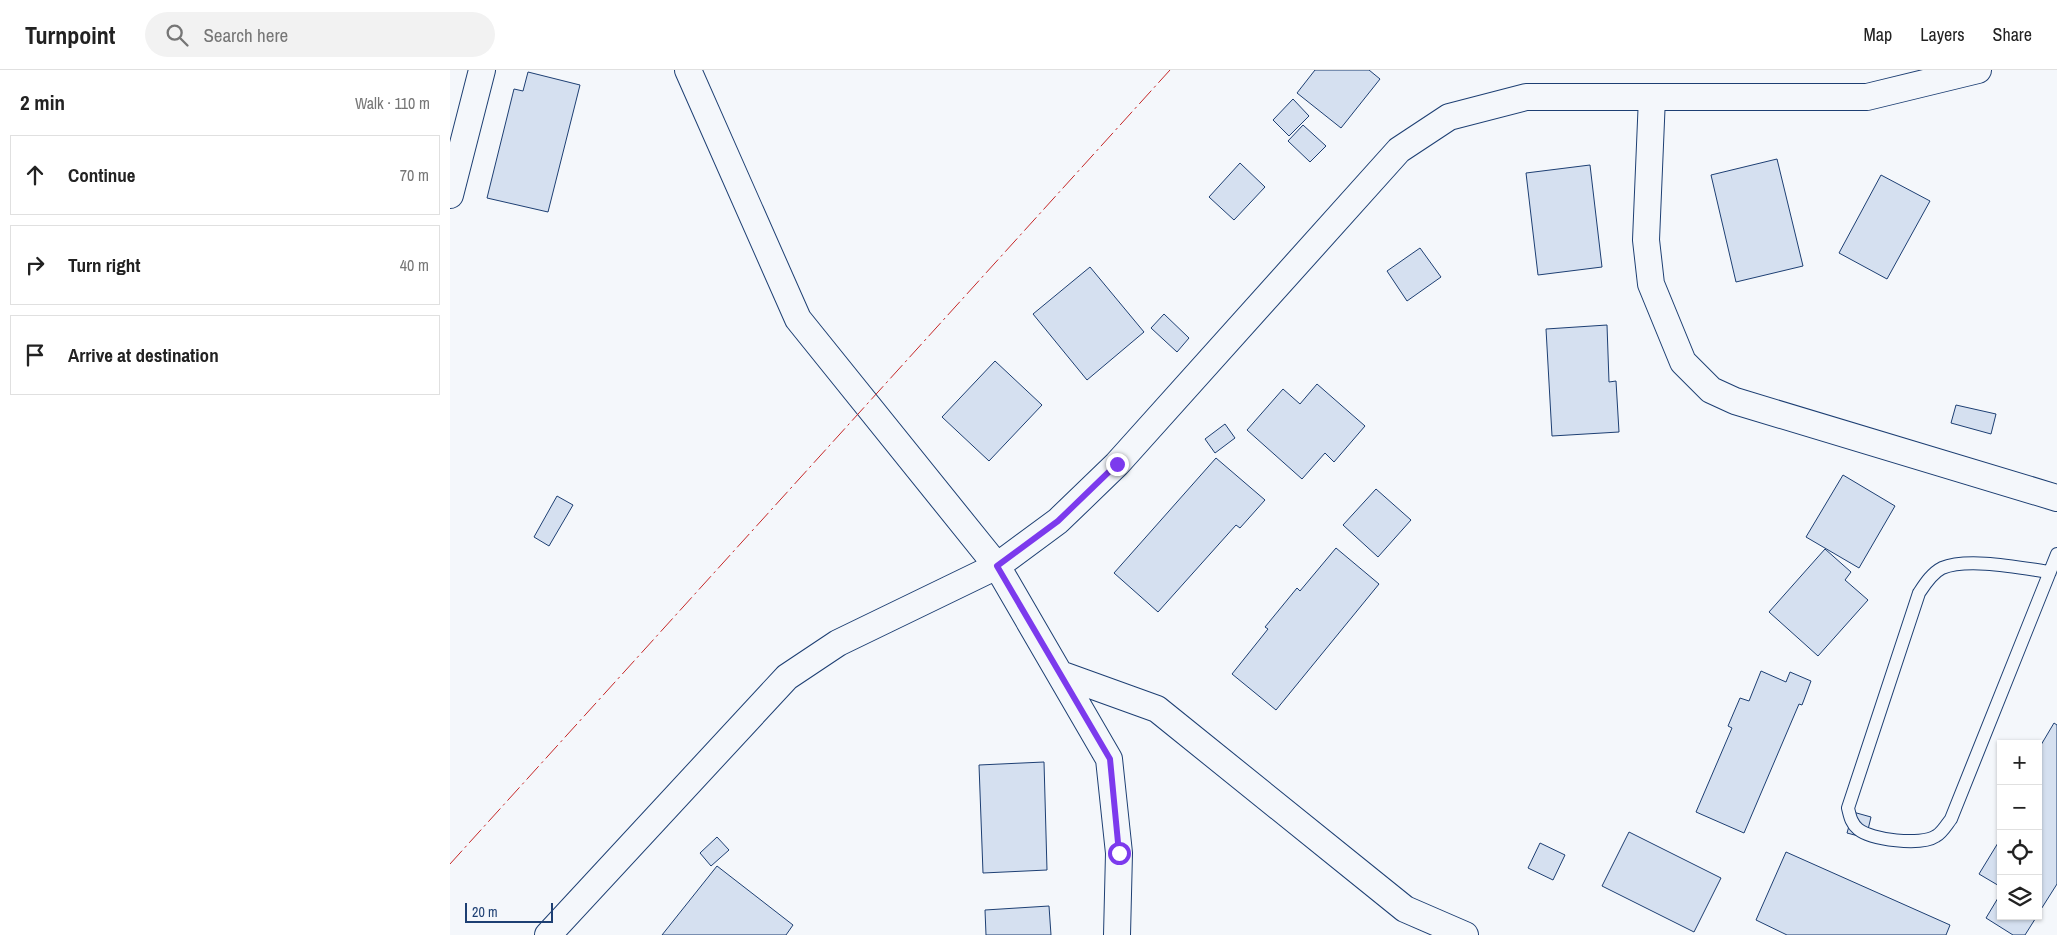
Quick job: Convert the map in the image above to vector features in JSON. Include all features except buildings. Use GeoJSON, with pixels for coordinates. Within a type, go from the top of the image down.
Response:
{"type":"FeatureCollection","features":[{"type":"Feature","properties":{"kind":"street"},"geometry":{"type":"LineString","coordinates":[[450,195],[482,70]]}},
{"type":"Feature","properties":{"kind":"street"},"geometry":{"type":"LineString","coordinates":[[688,70],[798,319],[997,566],[1110,759],[1119,853],[1117,935]]}},
{"type":"Feature","properties":{"kind":"street"},"geometry":{"type":"LineString","coordinates":[[548,935],[787,677],[838,642],[997,566],[1058,521],[1117,464],[1399,150],[1449,117],[1526,96],[1867,97],[1978,70]]}},
{"type":"Feature","properties":{"kind":"street"},"geometry":{"type":"LineString","coordinates":[[1652,97],[1646,240],[1651,284],[1683,362],[1711,390],[1735,401],[2057,498]]}},
{"type":"Feature","properties":{"kind":"street"},"geometry":{"type":"LineString","coordinates":[[1060,674],[1157,709],[1405,909],[1465,935]]}},
{"type":"Feature","properties":{"kind":"lane"},"geometry":{"type":"LineString","coordinates":[[2050,572],[1962,562],[1941,568],[1929,578],[1919,593],[1848,808],[1851,821],[1858,829],[1876,837],[1924,842],[1937,836],[1951,819],[2050,572],[2057,554]]}},
{"type":"Feature","properties":{"kind":"power"},"geometry":{"type":"LineString","coordinates":[[450,864],[1170,70]]}},
{"type":"Feature","properties":{"kind":"route"},"geometry":{"type":"LineString","coordinates":[[1117,464],[1058,521],[997,566],[1110,759],[1119,853]]}}]}
